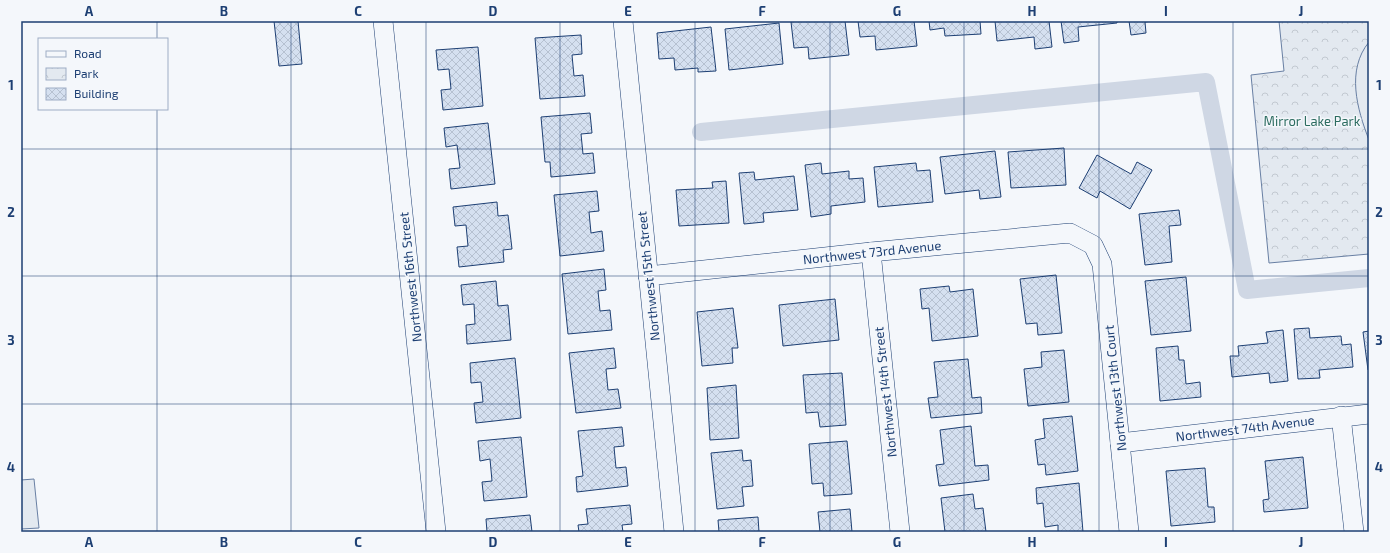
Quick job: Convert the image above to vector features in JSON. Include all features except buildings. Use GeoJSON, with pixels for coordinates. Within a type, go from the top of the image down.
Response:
{"type":"FeatureCollection","features":[{"type":"Feature","properties":{"kind":"street","name":"Northwest 16th Street"},"geometry":{"type":"LineString","coordinates":[[383,21],[436,532]]}},
{"type":"Feature","properties":{"kind":"street","name":"Northwest 15th Street"},"geometry":{"type":"LineString","coordinates":[[622,21],[674,532]]}},
{"type":"Feature","properties":{"kind":"street","name":"Northwest 73rd Avenue"},"geometry":{"type":"LineString","coordinates":[[648,276],[871,252],[1070,233],[1093,245]]}},
{"type":"Feature","properties":{"kind":"street","name":"Northwest 13th Court"},"geometry":{"type":"LineString","coordinates":[[1093,245],[1102,264],[1130,532]]}},
{"type":"Feature","properties":{"kind":"street","name":"Northwest 14th Street"},"geometry":{"type":"LineString","coordinates":[[871,252],[900,532]]}},
{"type":"Feature","properties":{"kind":"street","name":"Northwest 74th Avenue"},"geometry":{"type":"LineString","coordinates":[[1120,443],[1369,414]]}},
{"type":"Feature","properties":{"kind":"street"},"geometry":{"type":"LineString","coordinates":[[1342,416],[1354,532]]}},
{"type":"Feature","properties":{"kind":"green space","name":"Mirror Lake Park"},"geometry":{"type":"Polygon","coordinates":[[[1279,21],[1369,21],[1369,254],[1269,263],[1251,75],[1284,71],[1279,21]]]}},
{"type":"Feature","properties":{"kind":"green space"},"geometry":{"type":"Polygon","coordinates":[[[1369,42],[1369,140],[1358,103],[1356,77],[1362,53],[1369,42]]]}},
{"type":"Feature","properties":{"kind":"green space"},"geometry":{"type":"Polygon","coordinates":[[[34,479],[39,528],[21,529],[21,480],[34,479]]]}},
{"type":"Feature","properties":{"kind":"waterway"},"geometry":{"type":"LineString","coordinates":[[701,132],[1206,82],[1247,290],[1369,278]]}}]}
